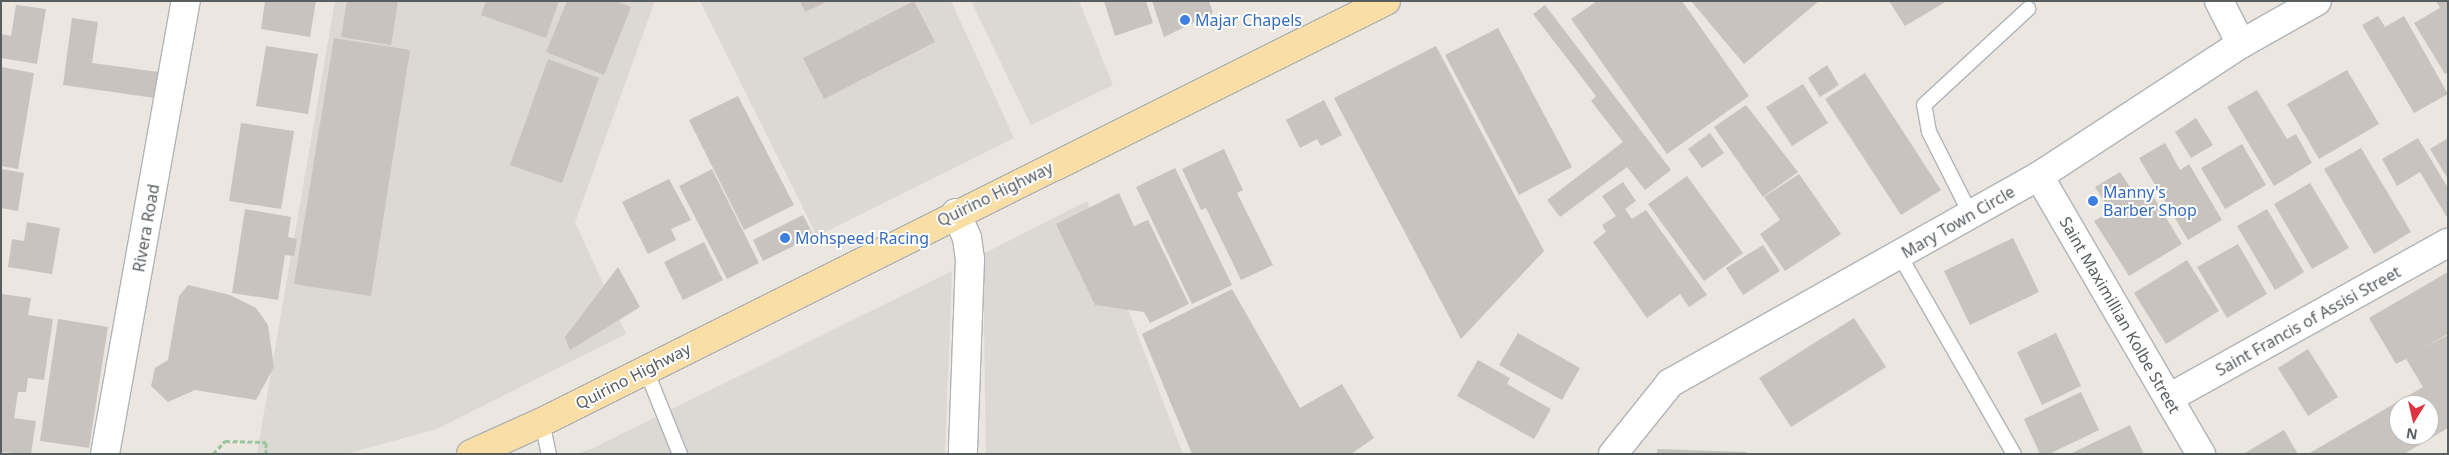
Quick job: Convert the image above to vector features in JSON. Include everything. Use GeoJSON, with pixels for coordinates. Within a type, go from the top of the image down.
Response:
{"type":"FeatureCollection","features":[{"type":"Feature","properties":{"kind":"main road","name":"Quirino Highway"},"geometry":{"type":"LineString","coordinates":[[470,454],[542,422],[956,213],[1386,1]]}},
{"type":"Feature","properties":{"kind":"street","name":"Rivera Road"},"geometry":{"type":"LineString","coordinates":[[105,454],[186,1]]}},
{"type":"Feature","properties":{"kind":"street"},"geometry":{"type":"LineString","coordinates":[[2218,1],[2241,44]]}},
{"type":"Feature","properties":{"kind":"street","name":"Mary Town Circle"},"geometry":{"type":"LineString","coordinates":[[1612,454],[1670,383],[1900,256],[2039,176],[2241,44],[2316,1]]}},
{"type":"Feature","properties":{"kind":"street","name":"Saint Maximillian Kolbe Street"},"geometry":{"type":"LineString","coordinates":[[2039,176],[2201,454]]}},
{"type":"Feature","properties":{"kind":"street"},"geometry":{"type":"LineString","coordinates":[[956,213],[967,238],[970,259],[964,454]]}},
{"type":"Feature","properties":{"kind":"street","name":"Saint Francis of Assisi Street"},"geometry":{"type":"LineString","coordinates":[[2169,398],[2448,243]]}},
{"type":"Feature","properties":{"kind":"lane"},"geometry":{"type":"LineString","coordinates":[[1971,215],[1929,132],[1924,105],[2028,9]]}},
{"type":"Feature","properties":{"kind":"lane"},"geometry":{"type":"LineString","coordinates":[[1900,256],[2014,454]]}},
{"type":"Feature","properties":{"kind":"lane"},"geometry":{"type":"LineString","coordinates":[[646,370],[680,454]]}},
{"type":"Feature","properties":{"kind":"lane"},"geometry":{"type":"LineString","coordinates":[[542,422],[549,454]]}},
{"type":"Feature","properties":{"kind":"path"},"geometry":{"type":"LineString","coordinates":[[213,454],[226,441],[266,442],[266,454]]}},
{"type":"Feature","properties":{"kind":"shaded area"},"geometry":{"type":"Polygon","coordinates":[[[335,1],[655,1],[575,222],[626,334],[437,429],[346,454],[257,453],[335,1]]]}},
{"type":"Feature","properties":{"kind":"shaded area"},"geometry":{"type":"Polygon","coordinates":[[[700,1],[951,1],[1014,138],[817,236],[700,1]]]}},
{"type":"Feature","properties":{"kind":"shaded area"},"geometry":{"type":"Polygon","coordinates":[[[971,1],[1079,1],[1113,85],[1031,125],[971,1]]]}},
{"type":"Feature","properties":{"kind":"shaded area"},"geometry":{"type":"Polygon","coordinates":[[[1087,201],[1183,454],[986,454],[983,254],[1087,201]]]}},
{"type":"Feature","properties":{"kind":"shaded area"},"geometry":{"type":"Polygon","coordinates":[[[952,271],[945,454],[577,454],[591,449],[952,271]]]}},
{"type":"Feature","properties":{"kind":"building"},"geometry":{"type":"Polygon","coordinates":[[[265,1],[316,1],[310,37],[261,29],[265,1]]]}},
{"type":"Feature","properties":{"kind":"building"},"geometry":{"type":"Polygon","coordinates":[[[347,1],[398,1],[391,45],[341,37],[347,1]]]}},
{"type":"Feature","properties":{"kind":"building"},"geometry":{"type":"Polygon","coordinates":[[[486,1],[559,1],[546,38],[481,15],[486,1]]]}},
{"type":"Feature","properties":{"kind":"building"},"geometry":{"type":"Polygon","coordinates":[[[567,1],[616,1],[631,7],[604,75],[546,52],[567,1]]]}},
{"type":"Feature","properties":{"kind":"building"},"geometry":{"type":"Polygon","coordinates":[[[800,1],[828,1],[805,12],[800,1]]]}},
{"type":"Feature","properties":{"kind":"building"},"geometry":{"type":"Polygon","coordinates":[[[914,1],[935,42],[824,99],[803,58],[914,1]]]}},
{"type":"Feature","properties":{"kind":"building"},"geometry":{"type":"Polygon","coordinates":[[[1104,1],[1146,1],[1153,23],[1115,36],[1104,1]]]}},
{"type":"Feature","properties":{"kind":"building"},"geometry":{"type":"Polygon","coordinates":[[[1152,1],[1209,1],[1213,13],[1164,37],[1152,1]]]}},
{"type":"Feature","properties":{"kind":"building"},"geometry":{"type":"Polygon","coordinates":[[[1597,1],[1682,1],[1749,96],[1667,154],[1571,19],[1597,1]]]}},
{"type":"Feature","properties":{"kind":"building"},"geometry":{"type":"Polygon","coordinates":[[[1691,1],[1819,1],[1744,64],[1691,1]]]}},
{"type":"Feature","properties":{"kind":"building"},"geometry":{"type":"Polygon","coordinates":[[[1889,1],[1947,1],[1905,26],[1889,1]]]}},
{"type":"Feature","properties":{"kind":"building"},"geometry":{"type":"Polygon","coordinates":[[[2436,1],[2448,1],[2448,72],[2445,74],[2414,23],[2440,8],[2436,1]]]}},
{"type":"Feature","properties":{"kind":"building"},"geometry":{"type":"Polygon","coordinates":[[[16,5],[46,9],[37,64],[1,58],[1,34],[11,36],[16,5]]]}},
{"type":"Feature","properties":{"kind":"building"},"geometry":{"type":"Polygon","coordinates":[[[1545,5],[1671,170],[1645,190],[1627,167],[1560,217],[1547,200],[1623,142],[1591,101],[1596,96],[1533,14],[1545,5]]]}},
{"type":"Feature","properties":{"kind":"building"},"geometry":{"type":"Polygon","coordinates":[[[2378,16],[2385,27],[2404,16],[2448,94],[2414,113],[2362,25],[2378,16]]]}},
{"type":"Feature","properties":{"kind":"building"},"geometry":{"type":"Polygon","coordinates":[[[72,18],[98,22],[92,63],[158,72],[155,98],[63,85],[72,18]]]}},
{"type":"Feature","properties":{"kind":"building"},"geometry":{"type":"Polygon","coordinates":[[[1498,28],[1572,167],[1519,195],[1445,55],[1498,28]]]}},
{"type":"Feature","properties":{"kind":"building"},"geometry":{"type":"Polygon","coordinates":[[[334,38],[410,50],[371,296],[294,284],[334,38]]]}},
{"type":"Feature","properties":{"kind":"building"},"geometry":{"type":"Polygon","coordinates":[[[266,46],[318,54],[308,114],[256,106],[266,46]]]}},
{"type":"Feature","properties":{"kind":"building"},"geometry":{"type":"Polygon","coordinates":[[[1436,46],[1544,251],[1461,339],[1334,98],[1436,46]]]}},
{"type":"Feature","properties":{"kind":"building"},"geometry":{"type":"Polygon","coordinates":[[[548,59],[599,78],[562,183],[510,165],[548,59]]]}},
{"type":"Feature","properties":{"kind":"building"},"geometry":{"type":"Polygon","coordinates":[[[1827,65],[1839,85],[1820,97],[1808,78],[1827,65]]]}},
{"type":"Feature","properties":{"kind":"building"},"geometry":{"type":"Polygon","coordinates":[[[1,67],[34,73],[18,169],[1,166],[1,67]]]}},
{"type":"Feature","properties":{"kind":"building"},"geometry":{"type":"Polygon","coordinates":[[[2347,70],[2379,124],[2319,159],[2287,104],[2347,70]]]}},
{"type":"Feature","properties":{"kind":"building"},"geometry":{"type":"Polygon","coordinates":[[[1865,73],[1941,190],[1901,215],[1825,99],[1865,73]]]}},
{"type":"Feature","properties":{"kind":"building"},"geometry":{"type":"Polygon","coordinates":[[[1803,84],[1828,123],[1792,146],[1766,107],[1803,84]]]}},
{"type":"Feature","properties":{"kind":"building"},"geometry":{"type":"Polygon","coordinates":[[[2257,90],[2287,139],[2296,134],[2312,163],[2274,186],[2227,107],[2257,90]]]}},
{"type":"Feature","properties":{"kind":"building"},"geometry":{"type":"Polygon","coordinates":[[[738,96],[794,205],[744,230],[689,120],[738,96]]]}},
{"type":"Feature","properties":{"kind":"building"},"geometry":{"type":"Polygon","coordinates":[[[1324,100],[1342,135],[1321,146],[1317,139],[1300,148],[1286,120],[1324,100]]]}},
{"type":"Feature","properties":{"kind":"building"},"geometry":{"type":"Polygon","coordinates":[[[1746,105],[1798,172],[1763,197],[1714,127],[1746,105]]]}},
{"type":"Feature","properties":{"kind":"building"},"geometry":{"type":"Polygon","coordinates":[[[2196,118],[2213,145],[2191,158],[2175,132],[2196,118]]]}},
{"type":"Feature","properties":{"kind":"building"},"geometry":{"type":"Polygon","coordinates":[[[241,123],[294,131],[281,209],[229,201],[241,123]]]}},
{"type":"Feature","properties":{"kind":"building"},"geometry":{"type":"Polygon","coordinates":[[[1710,133],[1724,153],[1702,168],[1688,149],[1710,133]]]}},
{"type":"Feature","properties":{"kind":"building"},"geometry":{"type":"Polygon","coordinates":[[[2418,138],[2448,188],[2448,219],[2420,172],[2397,186],[2382,159],[2418,138]]]}},
{"type":"Feature","properties":{"kind":"building"},"geometry":{"type":"Polygon","coordinates":[[[2448,138],[2448,179],[2430,149],[2448,138]]]}},
{"type":"Feature","properties":{"kind":"building"},"geometry":{"type":"Polygon","coordinates":[[[2165,143],[2180,170],[2189,164],[2222,220],[2188,240],[2139,158],[2165,143]]]}},
{"type":"Feature","properties":{"kind":"building"},"geometry":{"type":"Polygon","coordinates":[[[2242,144],[2266,185],[2225,209],[2201,168],[2242,144]]]}},
{"type":"Feature","properties":{"kind":"building"},"geometry":{"type":"Polygon","coordinates":[[[2361,148],[2411,232],[2374,254],[2324,169],[2361,148]]]}},
{"type":"Feature","properties":{"kind":"building"},"geometry":{"type":"Polygon","coordinates":[[[1224,149],[1243,190],[1237,193],[1273,265],[1241,280],[1206,208],[1201,210],[1182,169],[1224,149]]]}},
{"type":"Feature","properties":{"kind":"building"},"geometry":{"type":"Polygon","coordinates":[[[1175,168],[1232,285],[1192,304],[1136,187],[1175,168]]]}},
{"type":"Feature","properties":{"kind":"building"},"geometry":{"type":"Polygon","coordinates":[[[1,169],[24,173],[18,211],[1,208],[1,169]]]}},
{"type":"Feature","properties":{"kind":"building"},"geometry":{"type":"Polygon","coordinates":[[[712,169],[759,263],[727,279],[679,186],[712,169]]]}},
{"type":"Feature","properties":{"kind":"building"},"geometry":{"type":"Polygon","coordinates":[[[2120,172],[2136,196],[2148,188],[2182,244],[2129,276],[2094,221],[2111,212],[2095,187],[2120,172]]]}},
{"type":"Feature","properties":{"kind":"building"},"geometry":{"type":"Polygon","coordinates":[[[1799,174],[1841,234],[1785,271],[1760,234],[1780,220],[1764,197],[1799,174]]]}},
{"type":"Feature","properties":{"kind":"building"},"geometry":{"type":"Polygon","coordinates":[[[1687,176],[1743,253],[1704,281],[1648,204],[1687,176]]]}},
{"type":"Feature","properties":{"kind":"building"},"geometry":{"type":"Polygon","coordinates":[[[669,179],[691,220],[671,229],[676,240],[648,254],[622,202],[669,179]]]}},
{"type":"Feature","properties":{"kind":"building"},"geometry":{"type":"Polygon","coordinates":[[[1623,182],[1636,201],[1625,209],[1632,219],[1646,210],[1707,295],[1689,307],[1680,294],[1647,318],[1593,242],[1606,232],[1602,225],[1616,216],[1602,196],[1623,182]]]}},
{"type":"Feature","properties":{"kind":"building"},"geometry":{"type":"Polygon","coordinates":[[[2310,183],[2349,248],[2312,269],[2274,204],[2310,183]]]}},
{"type":"Feature","properties":{"kind":"building"},"geometry":{"type":"Polygon","coordinates":[[[1119,193],[1134,226],[1148,220],[1189,304],[1150,323],[1144,312],[1095,305],[1056,224],[1119,193]]]}},
{"type":"Feature","properties":{"kind":"building"},"geometry":{"type":"Polygon","coordinates":[[[245,209],[291,217],[288,237],[297,239],[294,256],[285,255],[278,300],[232,293],[245,209]]]}},
{"type":"Feature","properties":{"kind":"building"},"geometry":{"type":"Polygon","coordinates":[[[2267,209],[2304,272],[2275,290],[2237,226],[2267,209]]]}},
{"type":"Feature","properties":{"kind":"building"},"geometry":{"type":"Polygon","coordinates":[[[803,215],[814,236],[763,261],[753,240],[803,215]]]}},
{"type":"Feature","properties":{"kind":"building"},"geometry":{"type":"Polygon","coordinates":[[[27,222],[60,228],[52,274],[8,267],[12,239],[24,241],[27,222]]]}},
{"type":"Feature","properties":{"kind":"building"},"geometry":{"type":"Polygon","coordinates":[[[2013,238],[2039,292],[1970,325],[1944,271],[2013,238]]]}},
{"type":"Feature","properties":{"kind":"building"},"geometry":{"type":"Polygon","coordinates":[[[704,242],[723,280],[683,300],[664,262],[704,242]]]}},
{"type":"Feature","properties":{"kind":"building"},"geometry":{"type":"Polygon","coordinates":[[[2238,244],[2267,294],[2227,318],[2197,267],[2238,244]]]}},
{"type":"Feature","properties":{"kind":"building"},"geometry":{"type":"Polygon","coordinates":[[[1763,245],[1780,271],[1743,295],[1726,268],[1763,245]]]}},
{"type":"Feature","properties":{"kind":"building"},"geometry":{"type":"Polygon","coordinates":[[[2187,260],[2219,311],[2166,344],[2134,293],[2187,260]]]}},
{"type":"Feature","properties":{"kind":"building"},"geometry":{"type":"Polygon","coordinates":[[[618,267],[640,307],[570,350],[565,337],[618,267]]]}},
{"type":"Feature","properties":{"kind":"building"},"geometry":{"type":"Polygon","coordinates":[[[2448,272],[2448,334],[2423,348],[2448,335],[2448,428],[2439,433],[2439,395],[2409,395],[2423,387],[2406,359],[2396,364],[2369,318],[2448,272]]]}},
{"type":"Feature","properties":{"kind":"building"},"geometry":{"type":"Polygon","coordinates":[[[188,285],[230,295],[256,308],[268,325],[274,367],[256,400],[195,390],[168,402],[151,386],[155,368],[168,360],[179,296],[188,285]]]}},
{"type":"Feature","properties":{"kind":"building"},"geometry":{"type":"Polygon","coordinates":[[[1232,289],[1300,408],[1342,384],[1374,438],[1351,454],[1192,454],[1142,334],[1232,289]]]}},
{"type":"Feature","properties":{"kind":"building"},"geometry":{"type":"Polygon","coordinates":[[[1,294],[31,298],[28,315],[53,319],[44,380],[28,378],[26,392],[18,392],[14,418],[36,421],[31,454],[1,452],[1,294]]]}},
{"type":"Feature","properties":{"kind":"building"},"geometry":{"type":"Polygon","coordinates":[[[1854,318],[1886,367],[1791,427],[1759,378],[1854,318]]]}},
{"type":"Feature","properties":{"kind":"building"},"geometry":{"type":"Polygon","coordinates":[[[58,319],[108,327],[89,448],[40,441],[58,319]]]}},
{"type":"Feature","properties":{"kind":"building"},"geometry":{"type":"Polygon","coordinates":[[[1518,333],[1580,368],[1562,400],[1499,365],[1518,333]]]}},
{"type":"Feature","properties":{"kind":"building"},"geometry":{"type":"Polygon","coordinates":[[[2056,333],[2081,386],[2042,405],[2017,352],[2056,333]]]}},
{"type":"Feature","properties":{"kind":"building"},"geometry":{"type":"Polygon","coordinates":[[[2308,349],[2338,397],[2308,416],[2278,368],[2308,349]]]}},
{"type":"Feature","properties":{"kind":"building"},"geometry":{"type":"Polygon","coordinates":[[[1478,360],[1510,378],[1507,384],[1551,409],[1534,439],[1457,396],[1478,360]]]}},
{"type":"Feature","properties":{"kind":"building"},"geometry":{"type":"Polygon","coordinates":[[[2081,392],[2099,430],[2049,454],[2040,454],[2024,419],[2081,392]]]}},
{"type":"Feature","properties":{"kind":"building"},"geometry":{"type":"Polygon","coordinates":[[[2389,407],[2389,445],[2419,445],[2404,454],[2308,454],[2389,407]]]}},
{"type":"Feature","properties":{"kind":"building"},"geometry":{"type":"Polygon","coordinates":[[[2130,425],[2144,454],[2070,454],[2130,425]]]}},
{"type":"Feature","properties":{"kind":"building"},"geometry":{"type":"Polygon","coordinates":[[[2284,430],[2298,454],[2243,454],[2284,430]]]}},
{"type":"Feature","properties":{"kind":"building"},"geometry":{"type":"Polygon","coordinates":[[[1657,449],[1746,452],[1746,454],[1657,454],[1657,449]]]}},
{"type":"Feature","properties":{"kind":"place","name":"Majar Chapels"},"geometry":{"type":"Point","coordinates":[1185,20]}},
{"type":"Feature","properties":{"kind":"place","name":"Manny's Barber Shop"},"geometry":{"type":"Point","coordinates":[2093,201]}},
{"type":"Feature","properties":{"kind":"place","name":"Mohspeed Racing"},"geometry":{"type":"Point","coordinates":[785,238]}}]}
